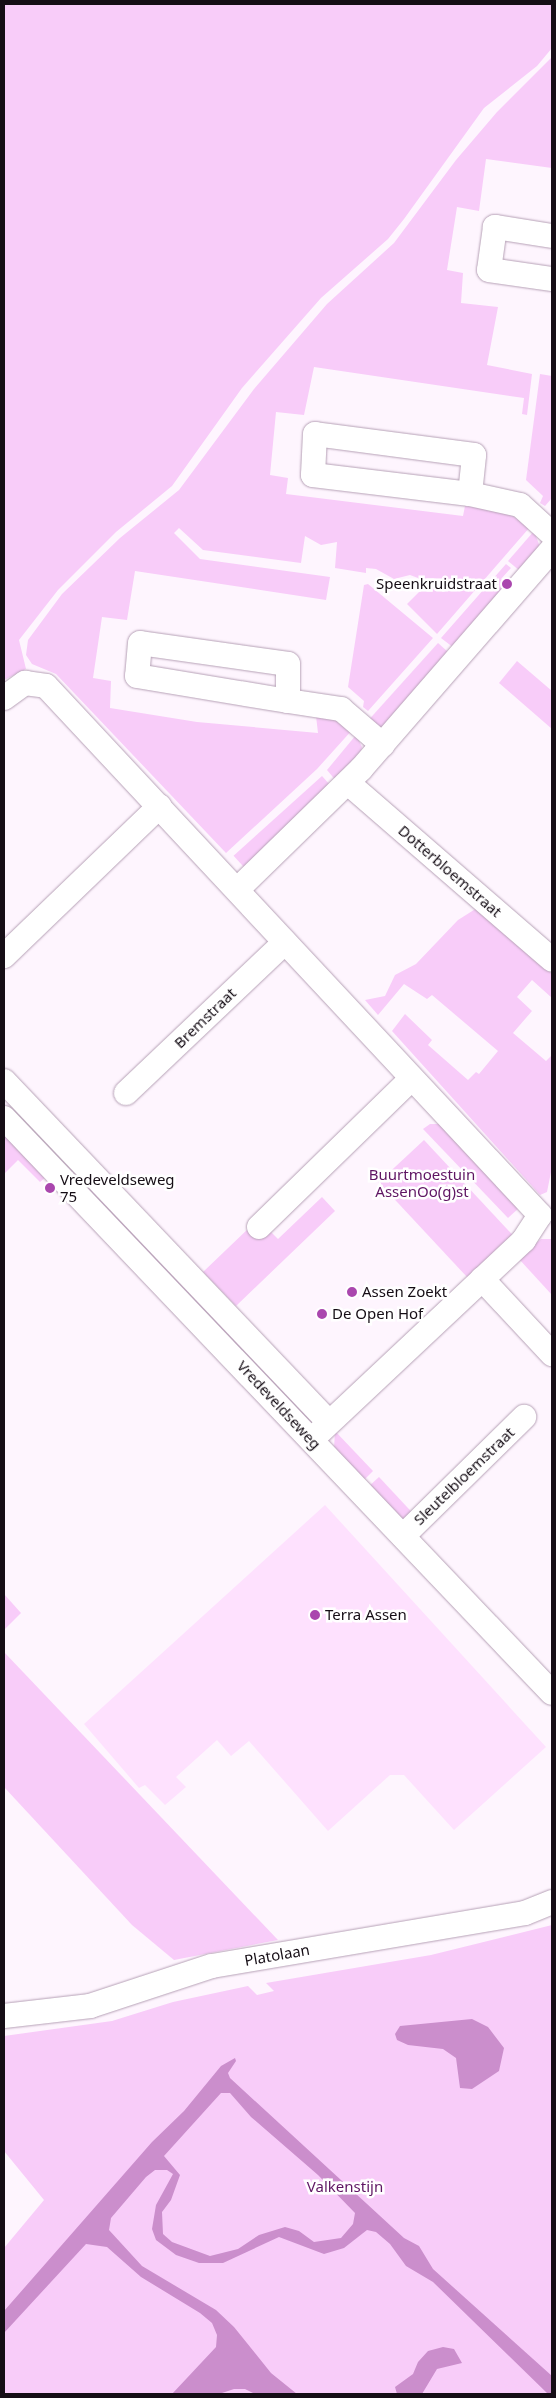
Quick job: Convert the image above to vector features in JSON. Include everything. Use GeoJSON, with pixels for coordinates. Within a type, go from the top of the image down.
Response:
{"type":"FeatureCollection","features":[{"type":"Feature","properties":{"kind":"street"},"geometry":{"type":"LineString","coordinates":[[552,236],[495,228],[489,270],[552,279]]}},
{"type":"Feature","properties":{"kind":"street"},"geometry":{"type":"LineString","coordinates":[[470,494],[474,455],[315,434],[313,475],[470,494],[520,506],[552,534]]}},
{"type":"Feature","properties":{"kind":"street"},"geometry":{"type":"LineString","coordinates":[[238,890],[348,783],[383,746],[552,549]]}},
{"type":"Feature","properties":{"kind":"street"},"geometry":{"type":"LineString","coordinates":[[288,701],[288,664],[140,643],[137,676],[341,710],[383,746]]}},
{"type":"Feature","properties":{"kind":"street"},"geometry":{"type":"LineString","coordinates":[[4,698],[25,683],[46,686],[540,1215],[524,1240],[312,1440]]}},
{"type":"Feature","properties":{"kind":"street","name":"Dotterbloemstraat"},"geometry":{"type":"LineString","coordinates":[[348,783],[552,960]]}},
{"type":"Feature","properties":{"kind":"street"},"geometry":{"type":"LineString","coordinates":[[4,956],[160,806]]}},
{"type":"Feature","properties":{"kind":"street","name":"Bremstraat"},"geometry":{"type":"LineString","coordinates":[[126,1093],[285,942]]}},
{"type":"Feature","properties":{"kind":"street"},"geometry":{"type":"LineString","coordinates":[[259,1227],[412,1079]]}},
{"type":"Feature","properties":{"kind":"street","name":"Vredeveldseweg"},"geometry":{"type":"LineString","coordinates":[[4,1081],[329,1422]]}},
{"type":"Feature","properties":{"kind":"street","name":"Vredeveldseweg"},"geometry":{"type":"LineString","coordinates":[[4,1118],[552,1693]]}},
{"type":"Feature","properties":{"kind":"street"},"geometry":{"type":"LineString","coordinates":[[482,1279],[552,1354]]}},
{"type":"Feature","properties":{"kind":"street","name":"Sleutelbloemstraat"},"geometry":{"type":"LineString","coordinates":[[403,1536],[524,1417]]}},
{"type":"Feature","properties":{"kind":"street","name":"Platolaan"},"geometry":{"type":"LineString","coordinates":[[4,2016],[90,2006],[212,1966],[525,1914],[552,1902]]}},
{"type":"Feature","properties":{"kind":"shaded area","name":"Terra Assen"},"geometry":{"type":"Polygon","coordinates":[[[325,1505],[546,1747],[454,1830],[404,1775],[390,1775],[328,1831],[249,1741],[231,1756],[217,1740],[176,1777],[186,1787],[165,1805],[145,1785],[139,1788],[84,1724],[325,1505]]]}},
{"type":"Feature","properties":{"kind":"shaded area"},"geometry":{"type":"Polygon","coordinates":[[[472,2019],[488,2027],[504,2048],[499,2071],[472,2089],[460,2088],[456,2058],[443,2049],[408,2045],[397,2040],[395,2034],[400,2026],[472,2019]]]}},
{"type":"Feature","properties":{"kind":"shaded area"},"geometry":{"type":"Polygon","coordinates":[[[235,2058],[236,2061],[228,2073],[230,2078],[404,2238],[419,2246],[433,2269],[552,2376],[552,2394],[548,2394],[433,2282],[406,2266],[390,2244],[376,2232],[367,2230],[344,2248],[324,2254],[279,2237],[223,2263],[199,2263],[176,2255],[156,2240],[152,2229],[156,2205],[173,2174],[167,2170],[155,2170],[146,2177],[111,2218],[109,2230],[142,2266],[216,2310],[234,2327],[271,2373],[297,2394],[255,2394],[245,2389],[234,2389],[219,2394],[172,2394],[216,2347],[217,2335],[212,2323],[200,2313],[141,2277],[107,2247],[86,2244],[4,2333],[4,2311],[152,2142],[184,2111],[221,2066],[235,2058]],[[221,2093],[164,2156],[180,2175],[171,2200],[162,2212],[163,2234],[172,2242],[210,2256],[238,2249],[259,2235],[285,2227],[299,2231],[314,2242],[341,2238],[353,2224],[355,2213],[318,2175],[251,2117],[230,2093],[221,2093]]]}},
{"type":"Feature","properties":{"kind":"shaded area"},"geometry":{"type":"Polygon","coordinates":[[[443,2347],[454,2349],[462,2363],[437,2369],[422,2394],[397,2394],[395,2387],[413,2374],[418,2362],[428,2351],[443,2347]]]}},
{"type":"Feature","properties":{"kind":"green space"},"geometry":{"type":"Polygon","coordinates":[[[4,4],[552,4],[552,48],[537,66],[484,108],[388,239],[321,298],[242,388],[172,486],[116,532],[58,590],[19,640],[26,669],[4,680],[4,4]]]}},
{"type":"Feature","properties":{"kind":"green space"},"geometry":{"type":"Polygon","coordinates":[[[552,57],[552,168],[486,159],[479,211],[457,207],[447,270],[463,273],[461,303],[498,307],[487,365],[532,374],[527,415],[522,414],[524,398],[314,367],[304,415],[276,412],[270,475],[288,478],[286,494],[463,516],[465,506],[506,512],[530,527],[437,634],[407,604],[421,590],[422,583],[418,578],[410,575],[394,579],[376,569],[366,568],[366,573],[335,568],[337,542],[321,545],[305,536],[301,563],[203,550],[179,528],[174,533],[200,559],[330,577],[326,600],[135,571],[127,620],[102,617],[93,678],[111,681],[110,708],[197,722],[318,733],[316,716],[336,717],[353,729],[317,769],[226,853],[56,674],[32,664],[26,655],[28,640],[62,594],[120,538],[179,490],[254,389],[327,304],[394,243],[456,160],[497,112],[552,57]]]}},
{"type":"Feature","properties":{"kind":"green space"},"geometry":{"type":"Polygon","coordinates":[[[540,374],[552,376],[552,498],[545,506],[540,503],[543,496],[526,480],[540,374]]]}},
{"type":"Feature","properties":{"kind":"green space"},"geometry":{"type":"Polygon","coordinates":[[[534,531],[540,547],[520,571],[508,561],[534,531]]]}},
{"type":"Feature","properties":{"kind":"green space"},"geometry":{"type":"Polygon","coordinates":[[[506,564],[511,568],[501,579],[508,584],[454,648],[441,638],[506,564]]]}},
{"type":"Feature","properties":{"kind":"green space"},"geometry":{"type":"Polygon","coordinates":[[[368,584],[433,638],[368,711],[363,707],[364,701],[348,687],[364,585],[368,584]]]}},
{"type":"Feature","properties":{"kind":"green space"},"geometry":{"type":"Polygon","coordinates":[[[438,643],[449,653],[380,730],[369,720],[438,643]]]}},
{"type":"Feature","properties":{"kind":"green space"},"geometry":{"type":"Polygon","coordinates":[[[517,661],[552,691],[552,729],[499,683],[517,661]]]}},
{"type":"Feature","properties":{"kind":"green space"},"geometry":{"type":"Polygon","coordinates":[[[356,735],[362,747],[360,756],[337,782],[327,770],[356,735]]]}},
{"type":"Feature","properties":{"kind":"green space"},"geometry":{"type":"Polygon","coordinates":[[[322,776],[332,787],[244,867],[234,856],[322,776]]]}},
{"type":"Feature","properties":{"kind":"green space"},"geometry":{"type":"Polygon","coordinates":[[[477,908],[552,974],[552,998],[532,980],[517,997],[532,1011],[513,1033],[546,1061],[552,1055],[552,1167],[547,1192],[540,1195],[392,1031],[405,1014],[432,1040],[428,1045],[468,1080],[476,1072],[479,1074],[498,1051],[432,995],[427,999],[404,984],[378,1015],[365,1000],[385,996],[395,975],[416,964],[458,920],[477,908]]]}},
{"type":"Feature","properties":{"kind":"green space"},"geometry":{"type":"Polygon","coordinates":[[[430,1124],[443,1124],[520,1207],[508,1218],[423,1129],[430,1124]]]}},
{"type":"Feature","properties":{"kind":"green space"},"geometry":{"type":"Polygon","coordinates":[[[4,1132],[46,1177],[40,1182],[18,1160],[4,1174],[4,1132]]]}},
{"type":"Feature","properties":{"kind":"green space","name":"Buurtmoestuin AssenOo(g)st"},"geometry":{"type":"Polygon","coordinates":[[[424,1140],[513,1236],[468,1278],[379,1182],[424,1140]]]}},
{"type":"Feature","properties":{"kind":"green space"},"geometry":{"type":"Polygon","coordinates":[[[92,1185],[313,1417],[307,1420],[87,1190],[92,1185]]]}},
{"type":"Feature","properties":{"kind":"green space"},"geometry":{"type":"Polygon","coordinates":[[[322,1197],[335,1211],[236,1306],[203,1272],[250,1227],[267,1228],[278,1239],[322,1197]]]}},
{"type":"Feature","properties":{"kind":"green space"},"geometry":{"type":"Polygon","coordinates":[[[541,1239],[552,1239],[552,1295],[519,1259],[541,1239]]]}},
{"type":"Feature","properties":{"kind":"green space"},"geometry":{"type":"Polygon","coordinates":[[[335,1431],[373,1471],[364,1480],[334,1449],[335,1431]]]}},
{"type":"Feature","properties":{"kind":"green space"},"geometry":{"type":"Polygon","coordinates":[[[379,1477],[414,1515],[405,1524],[369,1486],[379,1477]]]}},
{"type":"Feature","properties":{"kind":"green space"},"geometry":{"type":"Polygon","coordinates":[[[4,1594],[21,1613],[4,1630],[4,1594]]]}},
{"type":"Feature","properties":{"kind":"green space"},"geometry":{"type":"Polygon","coordinates":[[[4,1652],[278,1940],[174,1960],[132,1925],[4,1787],[4,1652]]]}},
{"type":"Feature","properties":{"kind":"green space","name":"Valkenstijn"},"geometry":{"type":"Polygon","coordinates":[[[552,1925],[552,2394],[4,2394],[4,2248],[44,2200],[4,2151],[4,2036],[112,2021],[173,2002],[248,1986],[257,1995],[274,1991],[266,1983],[431,1955],[552,1925]]]}},
{"type":"Feature","properties":{"kind":"place","name":"Speenkruidstraat"},"geometry":{"type":"Point","coordinates":[507,584]}},
{"type":"Feature","properties":{"kind":"place","name":"Vredeveldseweg 75"},"geometry":{"type":"Point","coordinates":[50,1188]}},
{"type":"Feature","properties":{"kind":"place","name":"Assen Zoekt"},"geometry":{"type":"Point","coordinates":[352,1292]}},
{"type":"Feature","properties":{"kind":"place","name":"De Open Hof"},"geometry":{"type":"Point","coordinates":[322,1314]}},
{"type":"Feature","properties":{"kind":"place","name":"Terra Assen"},"geometry":{"type":"Point","coordinates":[315,1615]}}]}
